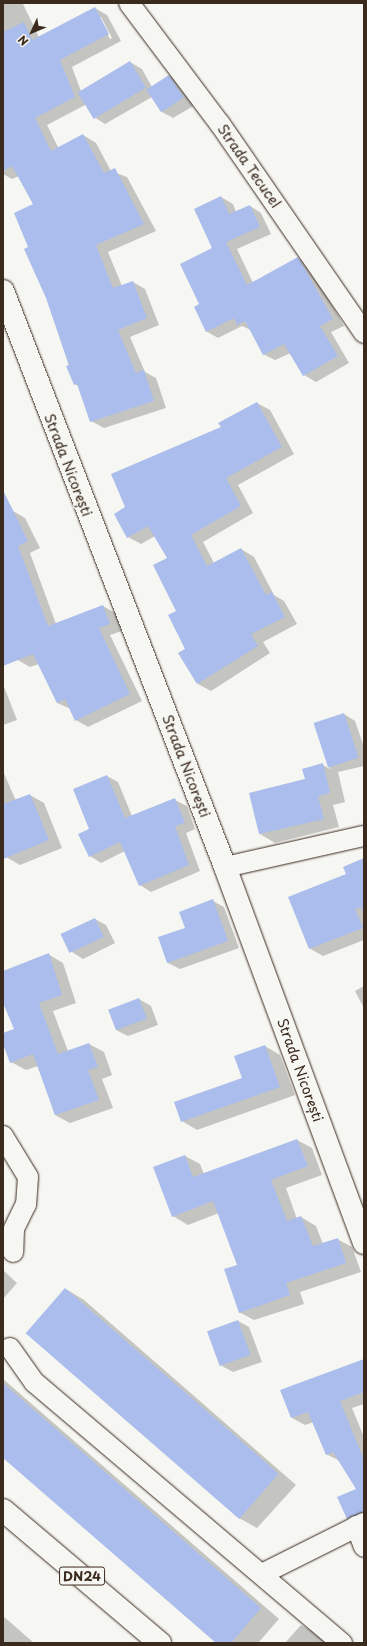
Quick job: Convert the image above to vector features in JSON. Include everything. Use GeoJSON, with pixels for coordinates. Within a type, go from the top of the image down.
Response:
{"type":"FeatureCollection","features":[{"type":"Feature","properties":{"kind":"main road","name":"Strada Nicorești"},"geometry":{"type":"LineString","coordinates":[[3,291],[225,867],[364,1243]]}},
{"type":"Feature","properties":{"kind":"main road","name":"DN24"},"geometry":{"type":"LineString","coordinates":[[3,1510],[160,1643]]}},
{"type":"Feature","properties":{"kind":"street","name":"Strada Tecucel"},"geometry":{"type":"LineString","coordinates":[[129,3],[220,124],[364,333]]}},
{"type":"Feature","properties":{"kind":"street"},"geometry":{"type":"LineString","coordinates":[[225,867],[364,836]]}},
{"type":"Feature","properties":{"kind":"street"},"geometry":{"type":"LineString","coordinates":[[3,1136],[28,1177],[26,1204],[14,1229],[13,1252]]}},
{"type":"Feature","properties":{"kind":"street"},"geometry":{"type":"LineString","coordinates":[[10,1348],[34,1382],[342,1643]]}},
{"type":"Feature","properties":{"kind":"street"},"geometry":{"type":"LineString","coordinates":[[262,1574],[360,1525],[364,1547]]}},
{"type":"Feature","properties":{"kind":"building"},"geometry":{"type":"Polygon","coordinates":[[[95,7],[109,34],[60,60],[75,97],[35,118],[51,151],[83,134],[104,173],[115,168],[144,224],[96,245],[113,288],[133,281],[147,318],[118,330],[136,373],[144,370],[154,401],[90,422],[77,384],[74,385],[66,366],[69,365],[46,298],[24,249],[28,247],[14,213],[33,204],[12,166],[3,171],[3,32],[24,22],[32,40],[95,7]]]}},
{"type":"Feature","properties":{"kind":"building"},"geometry":{"type":"Polygon","coordinates":[[[130,61],[146,88],[94,119],[78,92],[130,61]]]}},
{"type":"Feature","properties":{"kind":"building"},"geometry":{"type":"Polygon","coordinates":[[[169,75],[184,98],[161,112],[146,90],[169,75]]]}},
{"type":"Feature","properties":{"kind":"building"},"geometry":{"type":"Polygon","coordinates":[[[221,196],[229,214],[250,205],[260,227],[226,242],[247,285],[298,257],[333,319],[320,326],[338,356],[303,376],[284,344],[263,355],[245,321],[237,325],[234,318],[206,332],[194,307],[199,304],[180,264],[212,248],[194,209],[221,196]]]}},
{"type":"Feature","properties":{"kind":"building"},"geometry":{"type":"Polygon","coordinates":[[[257,402],[282,447],[226,478],[241,506],[191,535],[207,566],[241,548],[266,595],[272,592],[285,617],[251,634],[258,646],[197,684],[178,653],[185,649],[168,615],[176,611],[153,565],[167,558],[148,526],[127,538],[114,514],[125,507],[111,474],[221,427],[218,423],[257,402]]]}},
{"type":"Feature","properties":{"kind":"building"},"geometry":{"type":"Polygon","coordinates":[[[3,490],[28,541],[18,546],[48,626],[103,605],[110,624],[99,628],[130,694],[75,721],[65,699],[57,703],[33,654],[3,666],[3,490]]]}},
{"type":"Feature","properties":{"kind":"building"},"geometry":{"type":"Polygon","coordinates":[[[344,713],[359,758],[328,768],[314,723],[344,713]]]}},
{"type":"Feature","properties":{"kind":"building"},"geometry":{"type":"Polygon","coordinates":[[[323,763],[330,793],[318,796],[324,819],[259,834],[249,793],[305,779],[302,769],[323,763]]]}},
{"type":"Feature","properties":{"kind":"building"},"geometry":{"type":"Polygon","coordinates":[[[107,775],[125,818],[175,798],[185,823],[175,826],[189,865],[139,886],[120,842],[89,857],[78,834],[89,829],[73,789],[107,775]]]}},
{"type":"Feature","properties":{"kind":"building"},"geometry":{"type":"Polygon","coordinates":[[[30,794],[49,840],[3,859],[3,804],[30,794]]]}},
{"type":"Feature","properties":{"kind":"building"},"geometry":{"type":"Polygon","coordinates":[[[364,858],[364,914],[361,907],[355,909],[363,928],[309,949],[288,897],[346,874],[343,867],[364,858]]]}},
{"type":"Feature","properties":{"kind":"building"},"geometry":{"type":"Polygon","coordinates":[[[213,899],[228,941],[167,963],[158,937],[185,928],[179,912],[213,899]]]}},
{"type":"Feature","properties":{"kind":"building"},"geometry":{"type":"Polygon","coordinates":[[[95,918],[104,937],[69,953],[61,934],[95,918]]]}},
{"type":"Feature","properties":{"kind":"building"},"geometry":{"type":"Polygon","coordinates":[[[49,953],[62,995],[39,1003],[58,1054],[89,1043],[98,1067],[88,1070],[99,1100],[55,1115],[33,1054],[10,1063],[3,1044],[3,1033],[14,1029],[3,1003],[3,971],[49,953]]]}},
{"type":"Feature","properties":{"kind":"building"},"geometry":{"type":"Polygon","coordinates":[[[139,998],[147,1019],[116,1030],[108,1010],[139,998]]]}},
{"type":"Feature","properties":{"kind":"building"},"geometry":{"type":"Polygon","coordinates":[[[265,1045],[280,1087],[181,1122],[174,1102],[242,1078],[234,1056],[265,1045]]]}},
{"type":"Feature","properties":{"kind":"building"},"geometry":{"type":"Polygon","coordinates":[[[297,1139],[308,1166],[271,1180],[287,1221],[301,1216],[313,1246],[338,1238],[346,1263],[286,1283],[290,1295],[239,1313],[224,1269],[237,1265],[213,1201],[172,1217],[153,1167],[185,1155],[193,1177],[297,1139]]]}},
{"type":"Feature","properties":{"kind":"building"},"geometry":{"type":"Polygon","coordinates":[[[65,1288],[279,1474],[239,1519],[26,1333],[65,1288]]]}},
{"type":"Feature","properties":{"kind":"building"},"geometry":{"type":"Polygon","coordinates":[[[238,1320],[251,1355],[220,1366],[207,1331],[238,1320]]]}},
{"type":"Feature","properties":{"kind":"building"},"geometry":{"type":"Polygon","coordinates":[[[364,1359],[364,1392],[340,1401],[364,1460],[364,1512],[347,1519],[337,1497],[356,1489],[333,1452],[326,1455],[308,1412],[291,1418],[280,1390],[364,1359]]]}},
{"type":"Feature","properties":{"kind":"building"},"geometry":{"type":"Polygon","coordinates":[[[3,1383],[261,1608],[231,1643],[216,1643],[3,1458],[3,1383]]]}}]}
